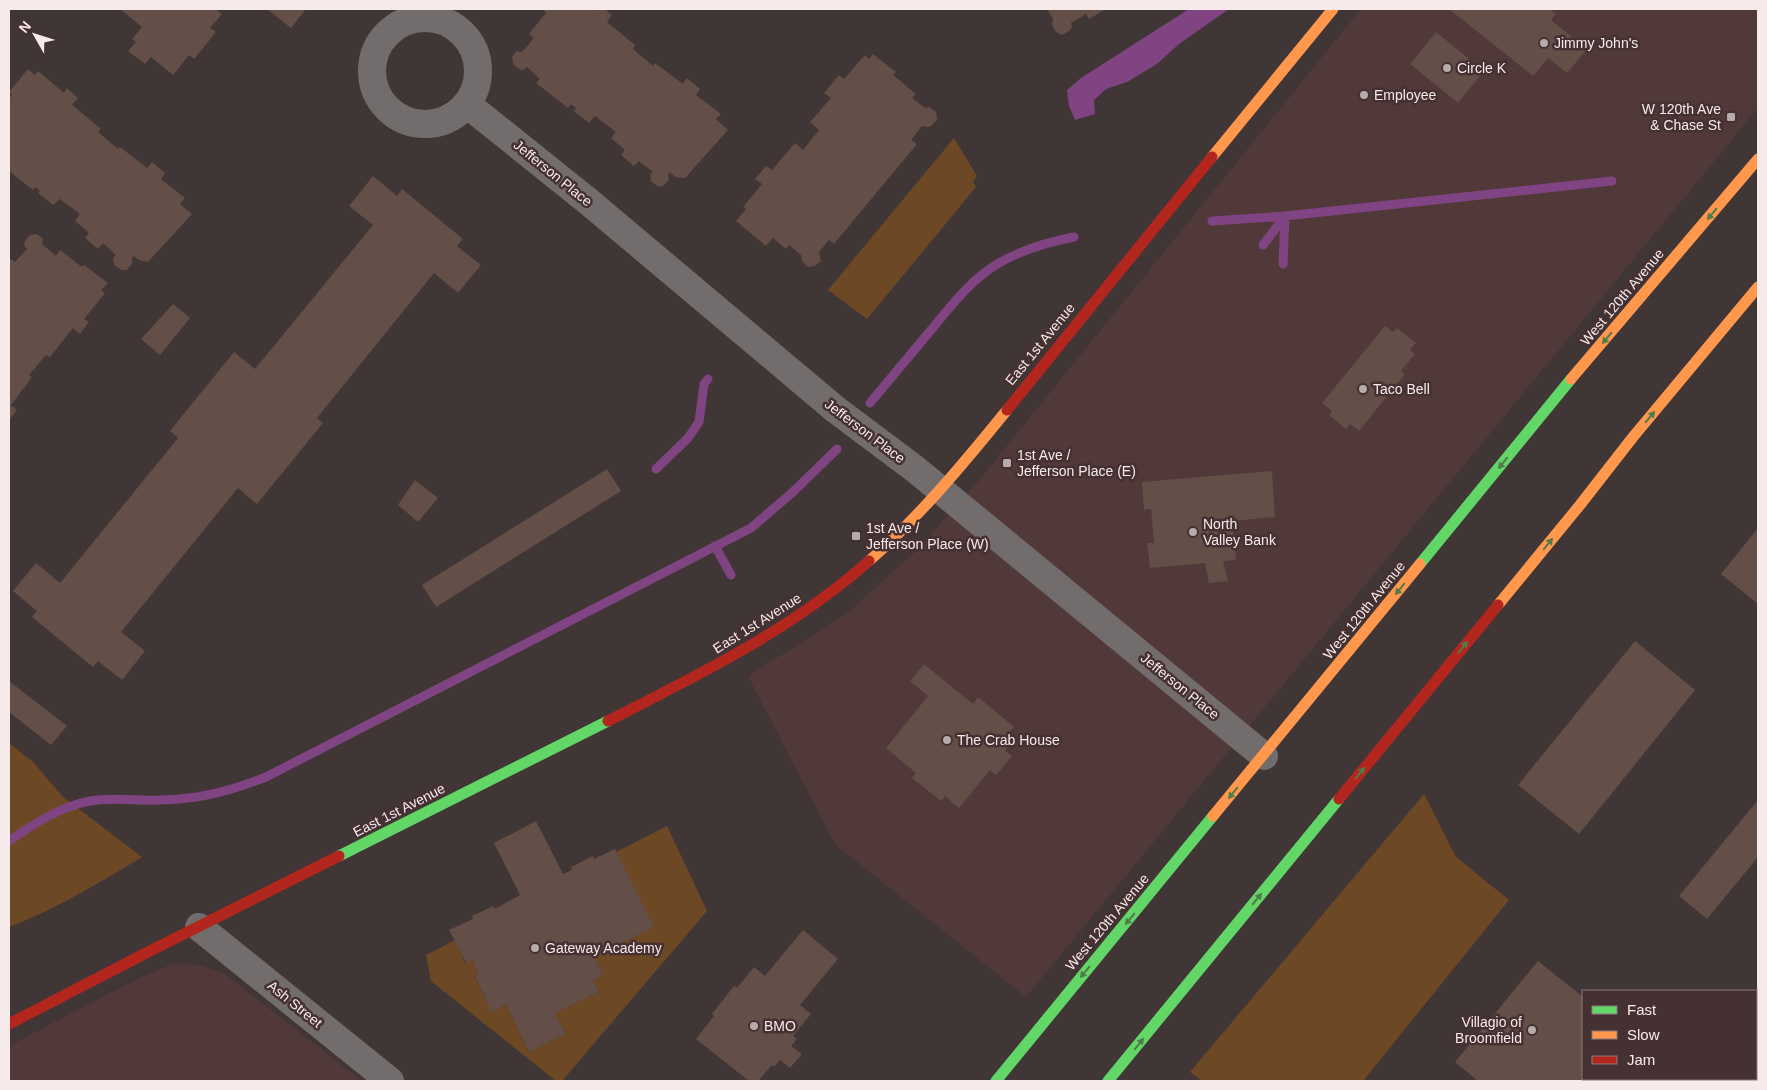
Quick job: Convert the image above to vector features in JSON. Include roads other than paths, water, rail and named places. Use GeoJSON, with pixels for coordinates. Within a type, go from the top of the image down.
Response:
{"type":"FeatureCollection","features":[{"type":"Feature","properties":{"kind":"main road","name":"East 1st Avenue"},"geometry":{"type":"LineString","coordinates":[[9,1024],[144,954],[682,684],[762,640],[807,611],[850,578],[904,529],[971,453],[1332,9]]}},
{"type":"Feature","properties":{"kind":"main road","name":"West 120th Avenue"},"geometry":{"type":"LineString","coordinates":[[996,1081],[1567,384],[1758,159]]}},
{"type":"Feature","properties":{"kind":"main road"},"geometry":{"type":"LineString","coordinates":[[1108,1081],[1758,286]]}},
{"type":"Feature","properties":{"kind":"street","name":"Jefferson Place"},"geometry":{"type":"LineString","coordinates":[[468,105],[589,202],[835,409],[939,489],[1264,756]]}},
{"type":"Feature","properties":{"kind":"street","name":"Ash Street"},"geometry":{"type":"LineString","coordinates":[[199,927],[390,1081]]}},
{"type":"Feature","properties":{"kind":"waterway"},"geometry":{"type":"LineString","coordinates":[[1212,221],[1285,216],[1612,181]]}},
{"type":"Feature","properties":{"kind":"waterway"},"geometry":{"type":"LineString","coordinates":[[1263,245],[1285,216]]}},
{"type":"Feature","properties":{"kind":"waterway"},"geometry":{"type":"LineString","coordinates":[[1283,264],[1285,216]]}},
{"type":"Feature","properties":{"kind":"waterway"},"geometry":{"type":"LineString","coordinates":[[870,403],[954,302],[979,277],[999,263],[1026,250],[1074,237]]}},
{"type":"Feature","properties":{"kind":"waterway"},"geometry":{"type":"LineString","coordinates":[[656,469],[688,438],[699,422],[704,384],[708,379]]}},
{"type":"Feature","properties":{"kind":"waterway"},"geometry":{"type":"LineString","coordinates":[[9,841],[47,817],[68,807],[90,801],[190,798],[228,790],[266,777],[751,528],[794,491],[837,449]]}},
{"type":"Feature","properties":{"kind":"waterway"},"geometry":{"type":"LineString","coordinates":[[715,546],[731,575]]}},
{"type":"Feature","properties":{"kind":"place","name":"Jimmy John's"},"geometry":{"type":"Point","coordinates":[1544,43]}},
{"type":"Feature","properties":{"kind":"place","name":"Circle K"},"geometry":{"type":"Point","coordinates":[1447,68]}},
{"type":"Feature","properties":{"kind":"place","name":"Employee"},"geometry":{"type":"Point","coordinates":[1364,95]}},
{"type":"Feature","properties":{"kind":"place","name":"W 120th Ave & Chase St"},"geometry":{"type":"Point","coordinates":[1731,117]}},
{"type":"Feature","properties":{"kind":"place","name":"Taco Bell"},"geometry":{"type":"Point","coordinates":[1363,389]}},
{"type":"Feature","properties":{"kind":"place","name":"1st Ave / Jefferson Place (E)"},"geometry":{"type":"Point","coordinates":[1007,463]}},
{"type":"Feature","properties":{"kind":"place","name":"North Valley Bank"},"geometry":{"type":"Point","coordinates":[1193,532]}},
{"type":"Feature","properties":{"kind":"place","name":"1st Ave / Jefferson Place (W)"},"geometry":{"type":"Point","coordinates":[856,536]}},
{"type":"Feature","properties":{"kind":"place","name":"The Crab House"},"geometry":{"type":"Point","coordinates":[947,740]}},
{"type":"Feature","properties":{"kind":"place","name":"Gateway Academy"},"geometry":{"type":"Point","coordinates":[535,948]}},
{"type":"Feature","properties":{"kind":"place","name":"BMO"},"geometry":{"type":"Point","coordinates":[754,1026]}},
{"type":"Feature","properties":{"kind":"place","name":"Villagio of Broomfield"},"geometry":{"type":"Point","coordinates":[1532,1030]}}]}
